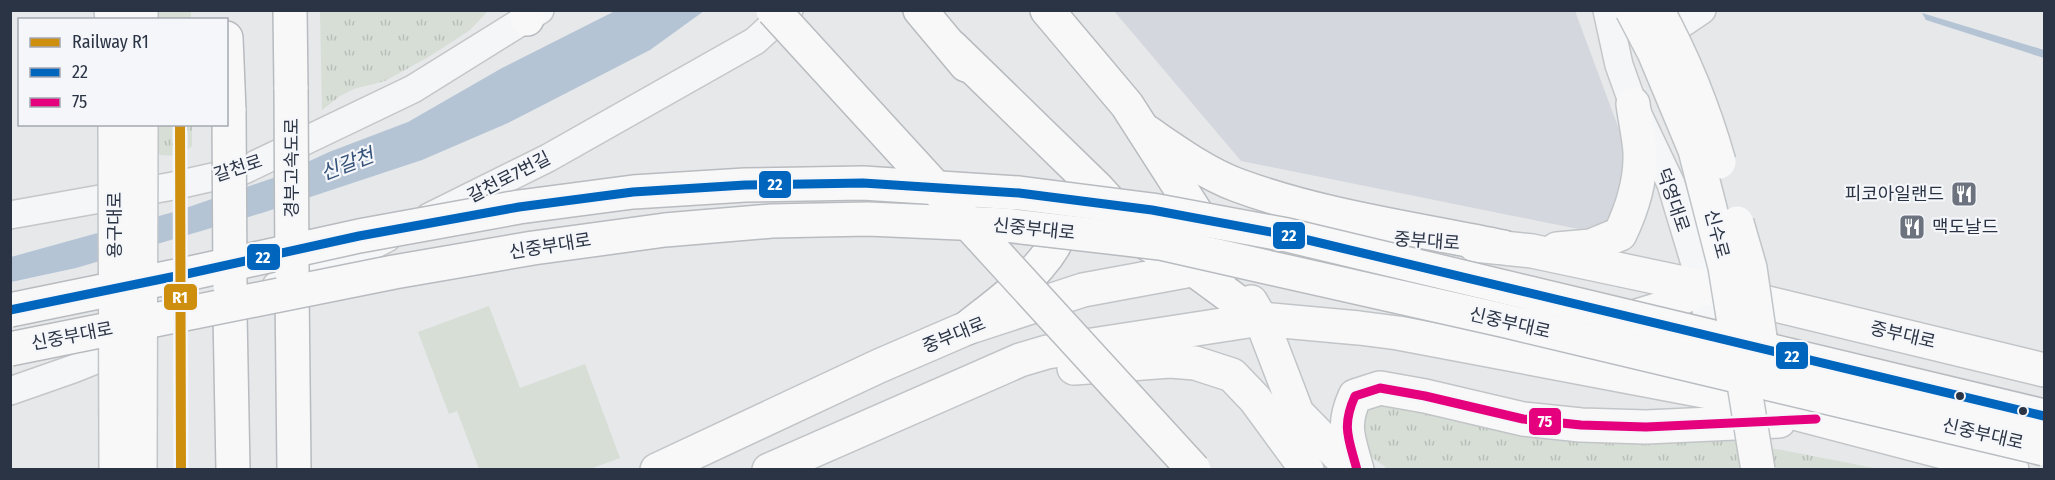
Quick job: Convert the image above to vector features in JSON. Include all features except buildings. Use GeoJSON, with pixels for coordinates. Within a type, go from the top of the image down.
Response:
{"type":"FeatureCollection","features":[{"type":"Feature","properties":{"kind":"main road","name":"경부고속도로"},"geometry":{"type":"LineString","coordinates":[[290,10],[294,470]]}},
{"type":"Feature","properties":{"kind":"main road"},"geometry":{"type":"LineString","coordinates":[[773,10],[1194,470]]}},
{"type":"Feature","properties":{"kind":"main road"},"geometry":{"type":"LineString","coordinates":[[920,10],[1060,181],[1066,202],[1065,222],[1050,255],[967,328]]}},
{"type":"Feature","properties":{"kind":"main road"},"geometry":{"type":"LineString","coordinates":[[1047,10],[1147,132],[1167,168],[1229,263],[1260,319],[1297,412],[1355,470]]}},
{"type":"Feature","properties":{"kind":"main road","name":"신수로"},"geometry":{"type":"LineString","coordinates":[[1657,10],[1676,44],[1706,115],[1750,268],[1779,470]]}},
{"type":"Feature","properties":{"kind":"main road","name":"신수로"},"geometry":{"type":"LineString","coordinates":[[1616,11],[1654,51],[1695,150],[1725,267],[1758,470]]}},
{"type":"Feature","properties":{"kind":"main road"},"geometry":{"type":"LineString","coordinates":[[952,47],[1098,189],[1148,244],[1193,269],[1260,319]]}},
{"type":"Feature","properties":{"kind":"main road"},"geometry":{"type":"LineString","coordinates":[[228,87],[233,470]]}},
{"type":"Feature","properties":{"kind":"main road"},"geometry":{"type":"LineString","coordinates":[[1147,132],[1186,158],[1235,184],[1304,206],[1517,249],[1591,246],[1620,234],[1633,203],[1640,153],[1633,104]]}},
{"type":"Feature","properties":{"kind":"main road","name":"용구대로"},"geometry":{"type":"LineString","coordinates":[[115,126],[116,470]]}},
{"type":"Feature","properties":{"kind":"main road","name":"용구대로"},"geometry":{"type":"LineString","coordinates":[[140,470],[141,126]]}},
{"type":"Feature","properties":{"kind":"main road","name":"신중부대로"},"geometry":{"type":"LineString","coordinates":[[10,310],[180,276],[359,236],[519,207],[633,192],[745,185],[863,183],[1018,193],[1152,210],[1287,235],[2044,416]]}},
{"type":"Feature","properties":{"kind":"main road","name":"신중부대로"},"geometry":{"type":"LineString","coordinates":[[10,349],[394,272],[532,248],[636,234],[772,221],[868,219],[1005,225],[1160,243],[1506,321],[2044,449]]}},
{"type":"Feature","properties":{"kind":"main road","name":"중부대로"},"geometry":{"type":"LineString","coordinates":[[657,470],[879,366],[967,328],[1083,290],[1293,249],[1384,238],[1517,249],[1702,287],[2044,370]]}},
{"type":"Feature","properties":{"kind":"main road"},"geometry":{"type":"LineString","coordinates":[[769,470],[1020,360],[1047,352],[1260,319],[1398,333],[1461,336],[1570,329],[1614,324],[1663,308],[1702,287]]}},
{"type":"Feature","properties":{"kind":"main road"},"geometry":{"type":"LineString","coordinates":[[1398,333],[1722,395],[2012,470]]}},
{"type":"Feature","properties":{"kind":"main road"},"geometry":{"type":"LineString","coordinates":[[986,375],[1170,361],[1195,363],[1232,375],[1255,399],[1307,470]]}},
{"type":"Feature","properties":{"kind":"main road"},"geometry":{"type":"LineString","coordinates":[[1355,470],[1346,428],[1351,406],[1355,396],[1380,388],[1523,419],[1581,425],[1646,427],[1816,419]]}},
{"type":"Feature","properties":{"kind":"street","name":"갈천로7번길"},"geometry":{"type":"LineString","coordinates":[[10,391],[73,369],[364,250],[548,158],[755,41],[789,10]]}},
{"type":"Feature","properties":{"kind":"street"},"geometry":{"type":"LineString","coordinates":[[1616,11],[1645,24],[1684,17],[1697,10]]}},
{"type":"Feature","properties":{"kind":"street"},"geometry":{"type":"LineString","coordinates":[[1619,65],[1702,10]]}},
{"type":"Feature","properties":{"kind":"street","name":"덕영대로"},"geometry":{"type":"LineString","coordinates":[[1616,11],[1619,65],[1633,104],[1671,184],[1702,287],[1722,395]]}},
{"type":"Feature","properties":{"kind":"street","name":"갈천로"},"geometry":{"type":"LineString","coordinates":[[10,215],[173,186],[244,170],[413,89],[531,13]]}},
{"type":"Feature","properties":{"kind":"shaded area"},"geometry":{"type":"Polygon","coordinates":[[[1114,11],[1575,11],[1636,175],[1598,233],[1241,161],[1114,11]]]}},
{"type":"Feature","properties":{"kind":"green space"},"geometry":{"type":"Polygon","coordinates":[[[320,10],[488,11],[470,30],[430,56],[385,81],[354,89],[340,96],[322,110],[320,10]]]}},
{"type":"Feature","properties":{"kind":"green space"},"geometry":{"type":"Polygon","coordinates":[[[155,11],[191,11],[191,18],[155,18],[155,11]]]}},
{"type":"Feature","properties":{"kind":"green space"},"geometry":{"type":"Polygon","coordinates":[[[154,126],[192,126],[192,146],[180,156],[160,155],[154,147],[154,126]]]}},
{"type":"Feature","properties":{"kind":"green space"},"geometry":{"type":"Polygon","coordinates":[[[489,306],[520,388],[585,364],[620,458],[590,469],[479,469],[457,411],[449,414],[418,332],[489,306]]]}},
{"type":"Feature","properties":{"kind":"green space"},"geometry":{"type":"Polygon","coordinates":[[[1367,394],[1735,441],[1879,469],[1388,469],[1366,453],[1357,418],[1367,394]]]}},
{"type":"Feature","properties":{"kind":"water","name":"신갈천"},"geometry":{"type":"Polygon","coordinates":[[[615,11],[704,11],[650,50],[508,123],[422,160],[262,213],[76,268],[11,282],[11,257],[177,211],[273,178],[329,152],[408,122],[502,68],[615,11]]]}},
{"type":"Feature","properties":{"kind":"water"},"geometry":{"type":"Polygon","coordinates":[[[1922,13],[2044,50],[2044,58],[1926,20],[1922,13]]]}},
{"type":"Feature","properties":{"kind":"rail line","name":"R1"},"geometry":{"type":"LineString","coordinates":[[180,126],[181,470]]}},
{"type":"Feature","properties":{"kind":"transit line","name":"22"},"geometry":{"type":"LineString","coordinates":[[10,310],[359,236],[519,207],[633,192],[745,185],[863,183],[1019,193],[1152,210],[1287,235],[2044,416]]}},
{"type":"Feature","properties":{"kind":"transit line","name":"75"},"geometry":{"type":"LineString","coordinates":[[1357,470],[1349,441],[1348,416],[1355,396],[1380,388],[1523,419],[1581,425],[1646,427],[1816,419]]}},
{"type":"Feature","properties":{"kind":"place","name":"피코아일랜드"},"geometry":{"type":"Point","coordinates":[1964,194]}},
{"type":"Feature","properties":{"kind":"place","name":"맥도날드"},"geometry":{"type":"Point","coordinates":[1912,227]}}]}
